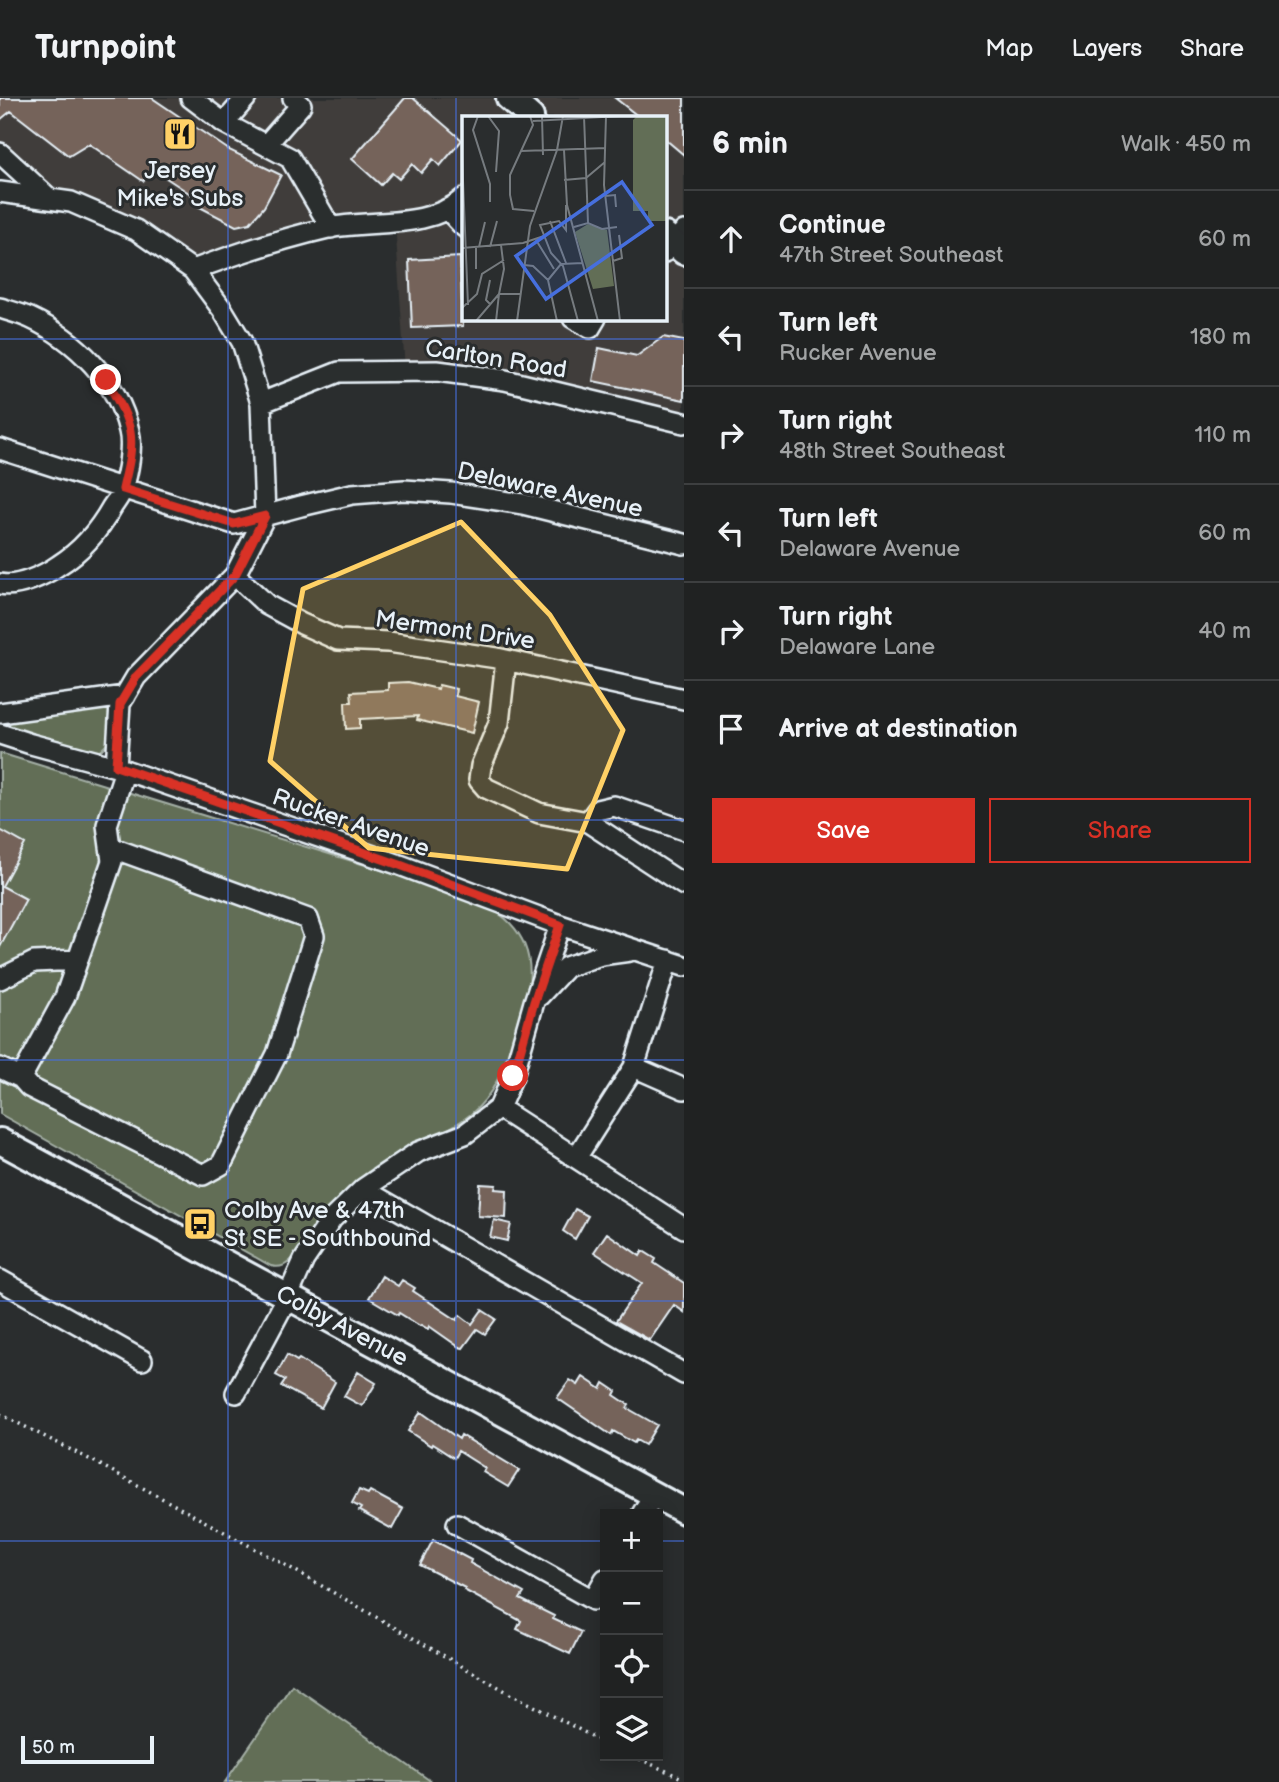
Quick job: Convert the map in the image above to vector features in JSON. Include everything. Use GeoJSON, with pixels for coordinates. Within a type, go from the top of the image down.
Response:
{"type":"FeatureCollection","features":[{"type":"Feature","properties":{"kind":"main road"},"geometry":{"type":"LineString","coordinates":[[509,98],[530,116]]}},
{"type":"Feature","properties":{"kind":"main road","name":"Colby Avenue"},"geometry":{"type":"LineString","coordinates":[[0,1141],[288,1296],[648,1504],[684,1511]]}},
{"type":"Feature","properties":{"kind":"street"},"geometry":{"type":"LineString","coordinates":[[191,98],[224,123],[289,158],[331,228]]}},
{"type":"Feature","properties":{"kind":"street"},"geometry":{"type":"LineString","coordinates":[[224,123],[246,98]]}},
{"type":"Feature","properties":{"kind":"street"},"geometry":{"type":"LineString","coordinates":[[266,145],[300,100]]}},
{"type":"Feature","properties":{"kind":"street"},"geometry":{"type":"LineString","coordinates":[[0,153],[50,199]]}},
{"type":"Feature","properties":{"kind":"street"},"geometry":{"type":"LineString","coordinates":[[0,192],[71,202],[136,230],[193,270],[242,342],[261,402],[265,516],[235,575],[136,677],[120,704],[120,768],[107,825],[112,861],[65,997],[20,1078]]}},
{"type":"Feature","properties":{"kind":"street"},"geometry":{"type":"LineString","coordinates":[[193,270],[250,248],[331,228],[425,218],[454,206],[462,200]]}},
{"type":"Feature","properties":{"kind":"street"},"geometry":{"type":"LineString","coordinates":[[447,209],[462,225]]}},
{"type":"Feature","properties":{"kind":"street"},"geometry":{"type":"LineString","coordinates":[[0,308],[31,318],[62,337],[87,358],[106,380],[122,408],[130,433],[130,456],[123,489],[100,527],[75,556],[43,575],[7,586],[0,584]]}},
{"type":"Feature","properties":{"kind":"street"},"geometry":{"type":"LineString","coordinates":[[576,320],[590,328],[595,320]]}},
{"type":"Feature","properties":{"kind":"street","name":"Carlton Road"},"geometry":{"type":"LineString","coordinates":[[261,402],[339,372],[437,371],[505,380],[684,423]]}},
{"type":"Feature","properties":{"kind":"street","name":"Delaware Avenue"},"geometry":{"type":"LineString","coordinates":[[0,449],[234,524],[352,494],[404,489],[523,504],[684,543]]}},
{"type":"Feature","properties":{"kind":"street","name":"Mermont Drive"},"geometry":{"type":"LineString","coordinates":[[235,575],[267,605],[338,640],[388,642],[506,660],[684,699]]}},
{"type":"Feature","properties":{"kind":"street"},"geometry":{"type":"LineString","coordinates":[[506,660],[499,723],[481,766],[479,780],[486,788],[540,813],[589,822],[684,885]]}},
{"type":"Feature","properties":{"kind":"street"},"geometry":{"type":"LineString","coordinates":[[0,713],[125,696]]}},
{"type":"Feature","properties":{"kind":"street","name":"Rucker Avenue"},"geometry":{"type":"LineString","coordinates":[[0,734],[120,768],[400,865],[560,925],[676,963]]}},
{"type":"Feature","properties":{"kind":"street"},"geometry":{"type":"LineString","coordinates":[[589,822],[597,810],[614,806],[684,830]]}},
{"type":"Feature","properties":{"kind":"street"},"geometry":{"type":"LineString","coordinates":[[0,1068],[20,1078],[29,1087],[203,1175],[221,1165],[277,1054],[314,936],[308,919],[110,846]]}},
{"type":"Feature","properties":{"kind":"street"},"geometry":{"type":"LineString","coordinates":[[236,1393],[288,1296],[304,1260],[332,1219],[363,1189],[418,1152],[465,1134],[499,1108],[513,1076],[560,925]]}},
{"type":"Feature","properties":{"kind":"street"},"geometry":{"type":"LineString","coordinates":[[534,1002],[566,967],[601,955],[636,950]]}},
{"type":"Feature","properties":{"kind":"street"},"geometry":{"type":"LineString","coordinates":[[0,979],[34,962],[78,960]]}},
{"type":"Feature","properties":{"kind":"street"},"geometry":{"type":"LineString","coordinates":[[576,1158],[634,1067],[676,963]]}},
{"type":"Feature","properties":{"kind":"street"},"geometry":{"type":"LineString","coordinates":[[634,1067],[684,1089]]}},
{"type":"Feature","properties":{"kind":"street"},"geometry":{"type":"LineString","coordinates":[[499,1108],[684,1228]]}},
{"type":"Feature","properties":{"kind":"street"},"geometry":{"type":"LineString","coordinates":[[363,1189],[684,1374]]}},
{"type":"Feature","properties":{"kind":"street"},"geometry":{"type":"LineString","coordinates":[[0,1280],[142,1360]]}},
{"type":"Feature","properties":{"kind":"street"},"geometry":{"type":"LineString","coordinates":[[457,1524],[593,1600],[600,1588]]}},
{"type":"Feature","properties":{"kind":"path"},"geometry":{"type":"LineString","coordinates":[[0,1414],[287,1566],[509,1693],[600,1740]]}},
{"type":"Feature","properties":{"kind":"path"},"geometry":{"type":"LineString","coordinates":[[643,1761],[684,1779]]}},
{"type":"Feature","properties":{"kind":"highlighted area"},"geometry":{"type":"Polygon","coordinates":[[[461,522],[550,615],[623,730],[567,869],[369,848],[270,761],[303,589],[461,522]]]}},
{"type":"Feature","properties":{"kind":"shaded area"},"geometry":{"type":"Polygon","coordinates":[[[0,98],[684,98],[684,424],[405,370],[395,221],[193,270],[0,163],[0,98]]]}},
{"type":"Feature","properties":{"kind":"green space"},"geometry":{"type":"Polygon","coordinates":[[[109,704],[112,710],[108,743],[96,755],[0,725],[0,718],[109,704]]]}},
{"type":"Feature","properties":{"kind":"green space"},"geometry":{"type":"Polygon","coordinates":[[[0,753],[381,870],[474,901],[497,912],[519,935],[529,960],[530,973],[518,1027],[495,1085],[480,1105],[463,1120],[386,1160],[364,1175],[326,1213],[290,1261],[279,1267],[271,1266],[0,1114],[0,753]]]}},
{"type":"Feature","properties":{"kind":"green space"},"geometry":{"type":"Polygon","coordinates":[[[292,1685],[432,1782],[225,1782],[292,1685]]]}},
{"type":"Feature","properties":{"kind":"building"},"geometry":{"type":"Polygon","coordinates":[[[0,98],[152,98],[229,150],[281,175],[264,207],[250,223],[236,226],[194,204],[192,195],[154,170],[143,181],[89,144],[69,156],[11,111],[0,120],[0,98]]]}},
{"type":"Feature","properties":{"kind":"building"},"geometry":{"type":"Polygon","coordinates":[[[405,98],[413,98],[462,140],[440,166],[433,159],[421,173],[412,164],[399,179],[392,173],[381,185],[352,159],[405,98]]]}},
{"type":"Feature","properties":{"kind":"building"},"geometry":{"type":"Polygon","coordinates":[[[615,98],[684,98],[684,155],[666,140],[666,116],[638,116],[615,98]]]}},
{"type":"Feature","properties":{"kind":"building"},"geometry":{"type":"Polygon","coordinates":[[[460,257],[463,326],[412,328],[409,260],[460,257]]]}},
{"type":"Feature","properties":{"kind":"building"},"geometry":{"type":"Polygon","coordinates":[[[663,337],[684,341],[684,400],[593,381],[599,348],[637,356],[663,337]]]}},
{"type":"Feature","properties":{"kind":"building"},"geometry":{"type":"Polygon","coordinates":[[[408,682],[438,689],[439,685],[456,689],[455,696],[479,702],[472,733],[417,720],[418,716],[360,719],[360,728],[346,729],[345,702],[352,702],[351,692],[388,690],[388,683],[408,682]]]}},
{"type":"Feature","properties":{"kind":"building"},"geometry":{"type":"Polygon","coordinates":[[[0,830],[25,844],[2,886],[26,899],[0,947],[0,830]]]}},
{"type":"Feature","properties":{"kind":"building"},"geometry":{"type":"Polygon","coordinates":[[[480,1184],[496,1185],[495,1189],[507,1190],[506,1218],[478,1216],[480,1184]]]}},
{"type":"Feature","properties":{"kind":"building"},"geometry":{"type":"Polygon","coordinates":[[[575,1209],[588,1216],[575,1239],[563,1231],[575,1209]]]}},
{"type":"Feature","properties":{"kind":"building"},"geometry":{"type":"Polygon","coordinates":[[[494,1220],[511,1224],[507,1241],[490,1237],[494,1220]]]}},
{"type":"Feature","properties":{"kind":"building"},"geometry":{"type":"Polygon","coordinates":[[[607,1233],[640,1256],[643,1251],[656,1259],[654,1263],[684,1283],[684,1312],[674,1305],[650,1340],[616,1321],[642,1283],[594,1252],[607,1233]]]}},
{"type":"Feature","properties":{"kind":"building"},"geometry":{"type":"Polygon","coordinates":[[[382,1276],[398,1286],[402,1280],[415,1288],[413,1291],[457,1320],[460,1315],[472,1324],[482,1310],[496,1319],[485,1334],[477,1329],[463,1348],[459,1347],[429,1326],[428,1329],[420,1326],[369,1298],[382,1276]]]}},
{"type":"Feature","properties":{"kind":"building"},"geometry":{"type":"Polygon","coordinates":[[[287,1355],[297,1361],[299,1359],[335,1382],[321,1408],[281,1386],[285,1380],[276,1375],[287,1355]]]}},
{"type":"Feature","properties":{"kind":"building"},"geometry":{"type":"Polygon","coordinates":[[[358,1372],[376,1383],[362,1406],[344,1396],[358,1372]]]}},
{"type":"Feature","properties":{"kind":"building"},"geometry":{"type":"Polygon","coordinates":[[[583,1377],[601,1389],[604,1383],[616,1391],[614,1395],[629,1405],[627,1408],[657,1425],[645,1445],[636,1440],[634,1443],[613,1431],[611,1435],[557,1398],[570,1380],[578,1385],[583,1377]]]}},
{"type":"Feature","properties":{"kind":"building"},"geometry":{"type":"Polygon","coordinates":[[[421,1412],[459,1439],[461,1435],[519,1470],[508,1487],[483,1472],[485,1468],[458,1451],[454,1458],[408,1431],[421,1412]]]}},
{"type":"Feature","properties":{"kind":"building"},"geometry":{"type":"Polygon","coordinates":[[[359,1490],[368,1494],[370,1491],[403,1509],[392,1529],[359,1511],[361,1508],[352,1503],[359,1490]]]}},
{"type":"Feature","properties":{"kind":"building"},"geometry":{"type":"Polygon","coordinates":[[[433,1540],[524,1593],[520,1599],[581,1632],[570,1654],[517,1629],[521,1621],[420,1565],[433,1540]]]}},
{"type":"Feature","properties":{"kind":"place","name":"Jersey Mike's Subs"},"geometry":{"type":"Point","coordinates":[180,134]}},
{"type":"Feature","properties":{"kind":"place","name":"Colby Ave & 47th St SE - Southbound"},"geometry":{"type":"Point","coordinates":[200,1224]}},
{"type":"Feature","properties":{"kind":"route"},"geometry":{"type":"LineString","coordinates":[[106,380],[122,408],[130,433],[130,456],[123,489],[234,524],[265,516],[235,575],[136,677],[120,704],[116,766],[400,865],[560,925],[513,1076]]}}]}
